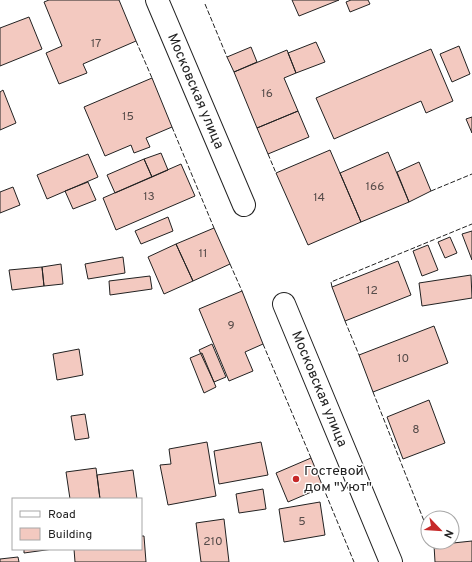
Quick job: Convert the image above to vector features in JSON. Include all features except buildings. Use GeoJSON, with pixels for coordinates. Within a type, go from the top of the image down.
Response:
{"type":"FeatureCollection","features":[{"type":"Feature","properties":{"kind":"street","name":"Московская улица"},"geometry":{"type":"LineString","coordinates":[[157,0],[244,204]]}},
{"type":"Feature","properties":{"kind":"street","name":"Московская улица"},"geometry":{"type":"LineString","coordinates":[[284,304],[390,562]]}},
{"type":"Feature","properties":{"kind":"fence"},"geometry":{"type":"LineString","coordinates":[[205,4],[227,57]]}},
{"type":"Feature","properties":{"kind":"fence"},"geometry":{"type":"LineString","coordinates":[[136,41],[152,78]]}},
{"type":"Feature","properties":{"kind":"fence"},"geometry":{"type":"LineString","coordinates":[[172,127],[214,228]]}},
{"type":"Feature","properties":{"kind":"fence"},"geometry":{"type":"LineString","coordinates":[[268,154],[276,173]]}},
{"type":"Feature","properties":{"kind":"fence"},"geometry":{"type":"LineString","coordinates":[[431,191],[472,174]]}},
{"type":"Feature","properties":{"kind":"fence"},"geometry":{"type":"LineString","coordinates":[[332,287],[331,282],[472,224]]}},
{"type":"Feature","properties":{"kind":"fence"},"geometry":{"type":"LineString","coordinates":[[230,264],[242,291]]}},
{"type":"Feature","properties":{"kind":"fence"},"geometry":{"type":"LineString","coordinates":[[345,321],[359,355]]}},
{"type":"Feature","properties":{"kind":"fence"},"geometry":{"type":"LineString","coordinates":[[263,344],[311,458]]}},
{"type":"Feature","properties":{"kind":"fence"},"geometry":{"type":"LineString","coordinates":[[373,392],[420,511]]}},
{"type":"Feature","properties":{"kind":"fence"},"geometry":{"type":"LineString","coordinates":[[323,487],[354,562]]}},
{"type":"Feature","properties":{"kind":"place","name":"Гостевой дом \"Уют\""},"geometry":{"type":"Point","coordinates":[296,479]}}]}
